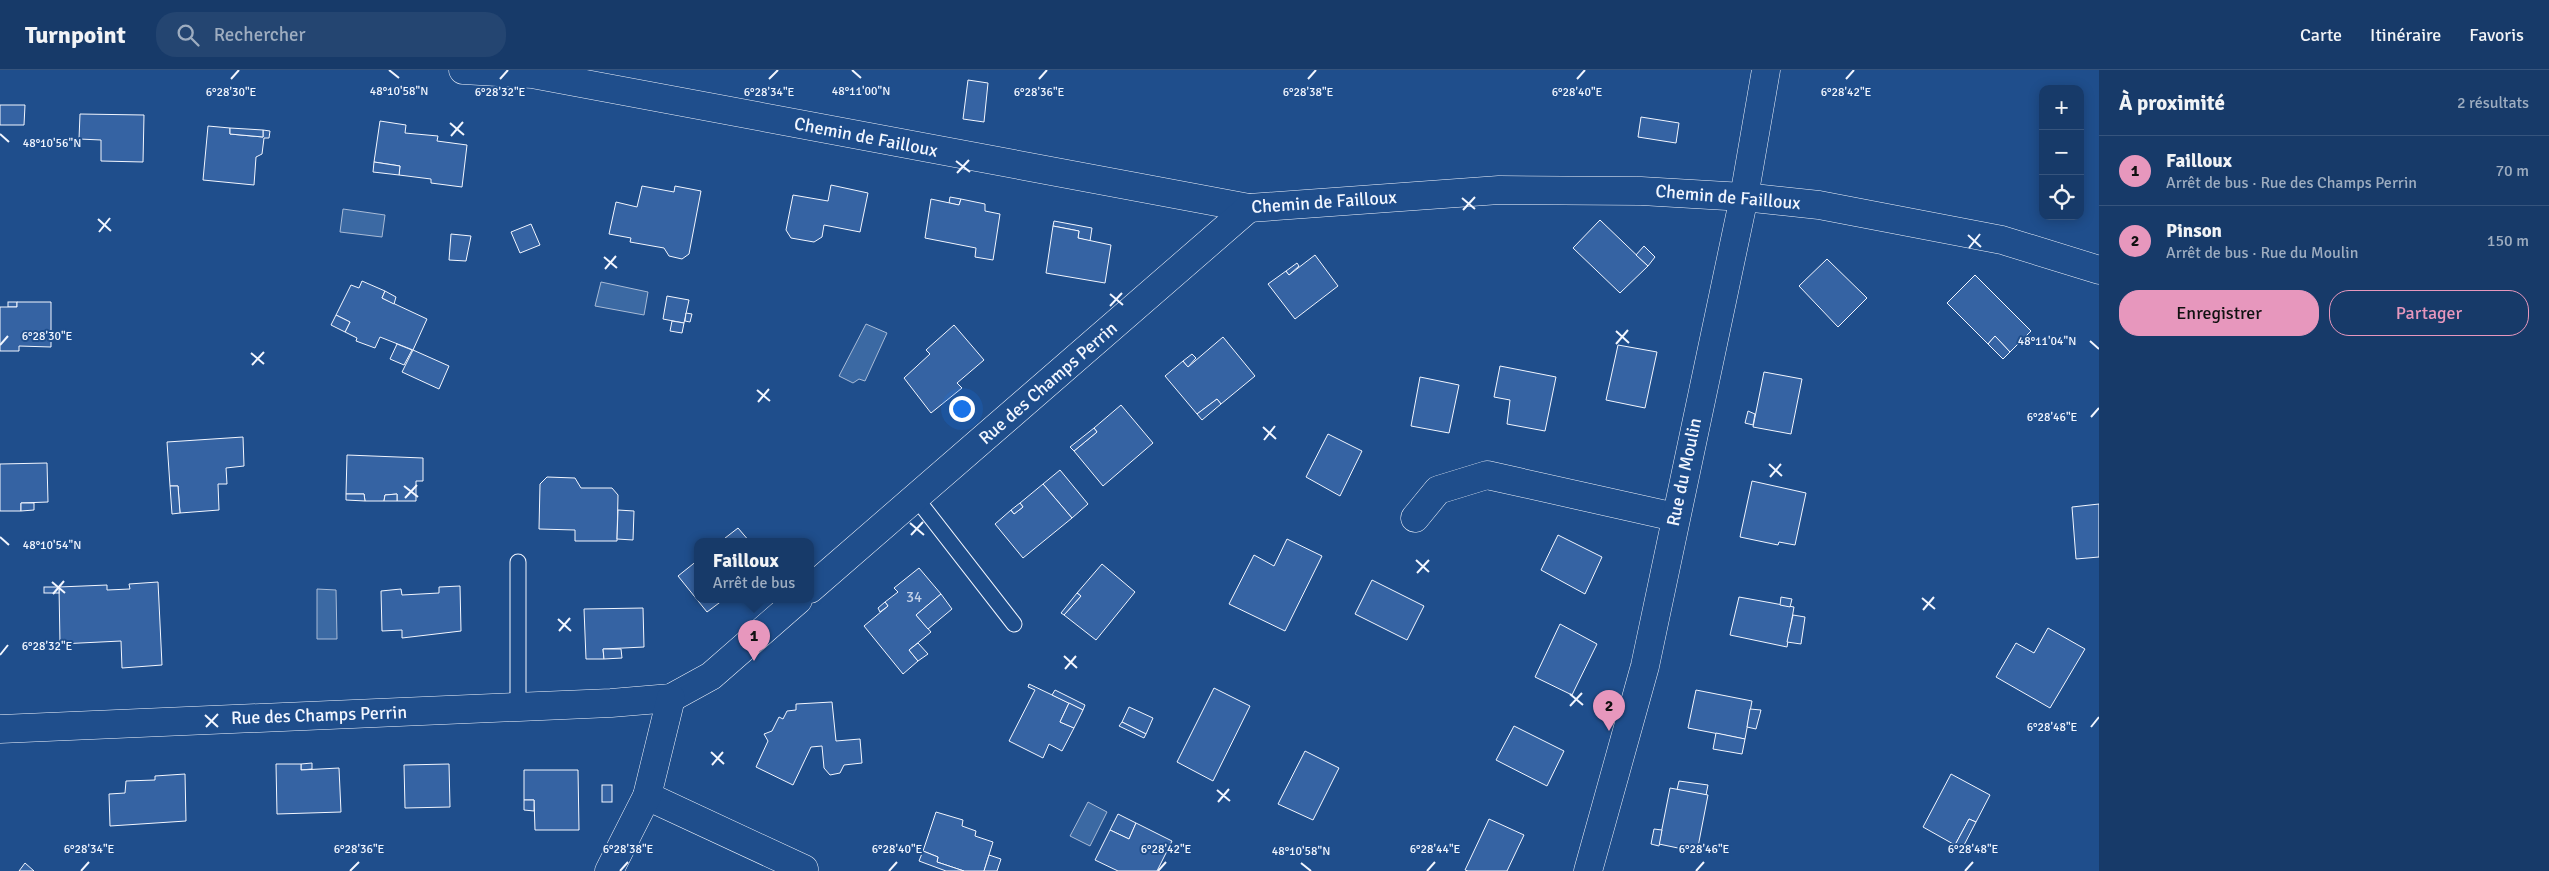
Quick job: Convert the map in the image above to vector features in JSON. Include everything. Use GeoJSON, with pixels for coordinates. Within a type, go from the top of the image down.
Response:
{"type":"FeatureCollection","features":[{"type":"Feature","properties":{"kind":"street","name":"Chemin de Failloux"},"geometry":{"type":"LineString","coordinates":[[463,70],[532,74],[1249,208],[1500,190],[1641,191],[1744,196],[1819,205],[2002,240],[2099,270]]}},
{"type":"Feature","properties":{"kind":"street","name":"Rue du Moulin"},"geometry":{"type":"LineString","coordinates":[[1588,871],[1645,666],[1674,517],[1744,196],[1766,70]]}},
{"type":"Feature","properties":{"kind":"street","name":"Rue des Champs Perrin"},"geometry":{"type":"LineString","coordinates":[[814,586],[1249,208]]}},
{"type":"Feature","properties":{"kind":"street"},"geometry":{"type":"LineString","coordinates":[[1415,518],[1438,490],[1487,475],[1674,517]]}},
{"type":"Feature","properties":{"kind":"street","name":"Rue des Champs Perrin"},"geometry":{"type":"LineString","coordinates":[[0,728],[518,707],[671,698],[711,676],[795,603]]}},
{"type":"Feature","properties":{"kind":"street"},"geometry":{"type":"LineString","coordinates":[[609,871],[647,796],[671,698]]}},
{"type":"Feature","properties":{"kind":"street"},"geometry":{"type":"LineString","coordinates":[[647,796],[804,869]]}},
{"type":"Feature","properties":{"kind":"lane"},"geometry":{"type":"LineString","coordinates":[[916,498],[1014,624]]}},
{"type":"Feature","properties":{"kind":"lane"},"geometry":{"type":"LineString","coordinates":[[518,562],[518,707]]}},
{"type":"Feature","properties":{"kind":"water"},"geometry":{"type":"Polygon","coordinates":[[[343,209],[385,215],[382,237],[340,232],[343,209]]]}},
{"type":"Feature","properties":{"kind":"water"},"geometry":{"type":"Polygon","coordinates":[[[601,282],[648,292],[644,315],[595,306],[601,282]]]}},
{"type":"Feature","properties":{"kind":"water"},"geometry":{"type":"Polygon","coordinates":[[[866,324],[887,333],[865,381],[859,379],[853,383],[839,376],[866,324]]]}},
{"type":"Feature","properties":{"kind":"water"},"geometry":{"type":"Polygon","coordinates":[[[317,589],[336,590],[337,639],[317,639],[317,589]]]}},
{"type":"Feature","properties":{"kind":"water"},"geometry":{"type":"Polygon","coordinates":[[[1088,802],[1107,812],[1090,846],[1070,836],[1088,802]]]}},
{"type":"Feature","properties":{"kind":"building"},"geometry":{"type":"Polygon","coordinates":[[[968,80],[988,83],[984,122],[963,119],[968,80]]]}},
{"type":"Feature","properties":{"kind":"building"},"geometry":{"type":"Polygon","coordinates":[[[0,105],[25,105],[24,125],[0,125],[0,105]]]}},
{"type":"Feature","properties":{"kind":"building"},"geometry":{"type":"Polygon","coordinates":[[[80,114],[144,115],[143,162],[101,161],[101,140],[79,139],[80,114]]]}},
{"type":"Feature","properties":{"kind":"building"},"geometry":{"type":"Polygon","coordinates":[[[1641,117],[1679,123],[1676,143],[1638,137],[1641,117]]]}},
{"type":"Feature","properties":{"kind":"building"},"geometry":{"type":"Polygon","coordinates":[[[380,121],[406,125],[405,133],[438,136],[437,141],[467,145],[462,187],[431,183],[431,179],[399,175],[400,166],[374,162],[380,121]]]}},
{"type":"Feature","properties":{"kind":"building"},"geometry":{"type":"Polygon","coordinates":[[[208,126],[230,128],[230,134],[263,137],[263,130],[270,131],[269,138],[264,138],[262,154],[256,157],[254,185],[203,180],[208,126]]]}},
{"type":"Feature","properties":{"kind":"building"},"geometry":{"type":"Polygon","coordinates":[[[230,128],[263,130],[263,137],[230,134],[230,128]]]}},
{"type":"Feature","properties":{"kind":"building"},"geometry":{"type":"Polygon","coordinates":[[[374,162],[400,166],[399,175],[373,172],[374,162]]]}},
{"type":"Feature","properties":{"kind":"building"},"geometry":{"type":"Polygon","coordinates":[[[831,185],[868,193],[860,232],[824,225],[822,237],[814,242],[791,238],[786,230],[793,195],[828,201],[831,185]]]}},
{"type":"Feature","properties":{"kind":"building"},"geometry":{"type":"Polygon","coordinates":[[[642,186],[674,192],[675,186],[701,191],[689,254],[682,259],[669,256],[664,248],[630,242],[631,238],[609,234],[616,202],[637,207],[642,186]]]}},
{"type":"Feature","properties":{"kind":"building"},"geometry":{"type":"Polygon","coordinates":[[[950,197],[961,199],[959,205],[949,203],[950,197]]]}},
{"type":"Feature","properties":{"kind":"building"},"geometry":{"type":"Polygon","coordinates":[[[931,199],[959,205],[961,199],[985,204],[985,211],[1000,214],[993,260],[975,257],[976,248],[925,238],[931,199]]]}},
{"type":"Feature","properties":{"kind":"building"},"geometry":{"type":"Polygon","coordinates":[[[1600,220],[1648,266],[1620,293],[1573,248],[1600,220]]]}},
{"type":"Feature","properties":{"kind":"building"},"geometry":{"type":"Polygon","coordinates":[[[1054,221],[1092,228],[1090,241],[1078,238],[1079,231],[1053,226],[1054,221]]]}},
{"type":"Feature","properties":{"kind":"building"},"geometry":{"type":"Polygon","coordinates":[[[531,224],[540,245],[520,253],[511,232],[531,224]]]}},
{"type":"Feature","properties":{"kind":"building"},"geometry":{"type":"Polygon","coordinates":[[[1053,226],[1079,231],[1078,238],[1111,245],[1105,283],[1046,273],[1053,226]]]}},
{"type":"Feature","properties":{"kind":"building"},"geometry":{"type":"Polygon","coordinates":[[[451,234],[471,236],[466,261],[449,260],[451,234]]]}},
{"type":"Feature","properties":{"kind":"building"},"geometry":{"type":"Polygon","coordinates":[[[1644,246],[1655,257],[1648,266],[1636,255],[1644,246]]]}},
{"type":"Feature","properties":{"kind":"building"},"geometry":{"type":"Polygon","coordinates":[[[1315,255],[1338,286],[1295,319],[1268,284],[1286,271],[1289,275],[1315,255]]]}},
{"type":"Feature","properties":{"kind":"building"},"geometry":{"type":"Polygon","coordinates":[[[1827,259],[1867,298],[1838,327],[1799,286],[1827,259]]]}},
{"type":"Feature","properties":{"kind":"building"},"geometry":{"type":"Polygon","coordinates":[[[1297,263],[1299,266],[1289,275],[1286,271],[1297,263]]]}},
{"type":"Feature","properties":{"kind":"building"},"geometry":{"type":"Polygon","coordinates":[[[1975,275],[2031,331],[2010,352],[1995,336],[1988,344],[1947,303],[1975,275]]]}},
{"type":"Feature","properties":{"kind":"building"},"geometry":{"type":"Polygon","coordinates":[[[362,281],[385,291],[382,298],[427,319],[413,350],[380,337],[375,348],[356,341],[357,338],[345,332],[350,322],[336,315],[351,285],[359,288],[362,281]]]}},
{"type":"Feature","properties":{"kind":"building"},"geometry":{"type":"Polygon","coordinates":[[[385,291],[396,297],[394,304],[382,298],[385,291]]]}},
{"type":"Feature","properties":{"kind":"building"},"geometry":{"type":"Polygon","coordinates":[[[667,296],[689,300],[684,323],[663,319],[667,296]]]}},
{"type":"Feature","properties":{"kind":"building"},"geometry":{"type":"Polygon","coordinates":[[[8,302],[17,302],[17,307],[8,307],[8,302]]]}},
{"type":"Feature","properties":{"kind":"building"},"geometry":{"type":"Polygon","coordinates":[[[17,302],[51,302],[51,347],[19,346],[19,351],[0,351],[0,307],[17,307],[17,302]]]}},
{"type":"Feature","properties":{"kind":"building"},"geometry":{"type":"Polygon","coordinates":[[[686,313],[692,314],[690,322],[685,321],[686,313]]]}},
{"type":"Feature","properties":{"kind":"building"},"geometry":{"type":"Polygon","coordinates":[[[336,315],[350,322],[345,332],[331,325],[336,315]]]}},
{"type":"Feature","properties":{"kind":"building"},"geometry":{"type":"Polygon","coordinates":[[[672,321],[684,323],[682,333],[670,331],[672,321]]]}},
{"type":"Feature","properties":{"kind":"building"},"geometry":{"type":"Polygon","coordinates":[[[954,325],[984,360],[957,383],[962,388],[931,413],[904,378],[930,354],[926,350],[954,325]]]}},
{"type":"Feature","properties":{"kind":"building"},"geometry":{"type":"Polygon","coordinates":[[[1995,336],[2010,352],[2003,359],[1988,344],[1995,336]]]}},
{"type":"Feature","properties":{"kind":"building"},"geometry":{"type":"Polygon","coordinates":[[[1223,337],[1255,376],[1221,404],[1217,399],[1197,414],[1165,376],[1183,361],[1188,367],[1223,337]]]}},
{"type":"Feature","properties":{"kind":"building"},"geometry":{"type":"Polygon","coordinates":[[[397,344],[412,350],[404,365],[390,359],[397,344]]]}},
{"type":"Feature","properties":{"kind":"building"},"geometry":{"type":"Polygon","coordinates":[[[1618,345],[1657,352],[1645,408],[1606,400],[1618,345]]]}},
{"type":"Feature","properties":{"kind":"building"},"geometry":{"type":"Polygon","coordinates":[[[413,350],[449,366],[439,389],[402,372],[413,350]]]}},
{"type":"Feature","properties":{"kind":"building"},"geometry":{"type":"Polygon","coordinates":[[[1192,354],[1196,358],[1188,367],[1183,361],[1192,354]]]}},
{"type":"Feature","properties":{"kind":"building"},"geometry":{"type":"Polygon","coordinates":[[[1500,366],[1556,377],[1545,431],[1507,424],[1510,400],[1494,397],[1500,366]]]}},
{"type":"Feature","properties":{"kind":"building"},"geometry":{"type":"Polygon","coordinates":[[[1764,372],[1802,379],[1791,434],[1753,427],[1764,372]]]}},
{"type":"Feature","properties":{"kind":"building"},"geometry":{"type":"Polygon","coordinates":[[[1420,377],[1459,385],[1449,433],[1411,426],[1420,377]]]}},
{"type":"Feature","properties":{"kind":"building"},"geometry":{"type":"Polygon","coordinates":[[[1217,399],[1221,404],[1202,420],[1197,414],[1217,399]]]}},
{"type":"Feature","properties":{"kind":"building"},"geometry":{"type":"Polygon","coordinates":[[[1121,405],[1153,443],[1103,486],[1074,451],[1097,432],[1094,428],[1121,405]]]}},
{"type":"Feature","properties":{"kind":"building"},"geometry":{"type":"Polygon","coordinates":[[[1748,411],[1755,414],[1753,425],[1745,423],[1748,411]]]}},
{"type":"Feature","properties":{"kind":"building"},"geometry":{"type":"Polygon","coordinates":[[[1094,428],[1097,432],[1074,451],[1070,447],[1094,428]]]}},
{"type":"Feature","properties":{"kind":"building"},"geometry":{"type":"Polygon","coordinates":[[[1328,434],[1362,451],[1340,496],[1306,477],[1328,434]]]}},
{"type":"Feature","properties":{"kind":"building"},"geometry":{"type":"Polygon","coordinates":[[[243,437],[244,466],[226,468],[227,484],[218,484],[219,510],[180,513],[178,486],[170,486],[167,442],[243,437]]]}},
{"type":"Feature","properties":{"kind":"building"},"geometry":{"type":"Polygon","coordinates":[[[347,455],[423,458],[423,481],[416,481],[416,501],[397,501],[397,494],[385,495],[384,501],[365,501],[364,494],[346,494],[347,455]]]}},
{"type":"Feature","properties":{"kind":"building"},"geometry":{"type":"Polygon","coordinates":[[[47,463],[48,502],[21,503],[21,511],[0,511],[0,464],[47,463]]]}},
{"type":"Feature","properties":{"kind":"building"},"geometry":{"type":"Polygon","coordinates":[[[1060,470],[1088,504],[1072,518],[1043,484],[1060,470]]]}},
{"type":"Feature","properties":{"kind":"building"},"geometry":{"type":"Polygon","coordinates":[[[547,477],[575,478],[581,488],[612,488],[618,495],[617,541],[575,541],[575,530],[539,529],[540,484],[547,477]]]}},
{"type":"Feature","properties":{"kind":"building"},"geometry":{"type":"Polygon","coordinates":[[[1752,481],[1806,493],[1795,545],[1779,542],[1778,545],[1740,537],[1752,481]]]}},
{"type":"Feature","properties":{"kind":"building"},"geometry":{"type":"Polygon","coordinates":[[[1043,484],[1072,518],[1023,558],[995,524],[1011,510],[1014,514],[1023,507],[1020,503],[1043,484]]]}},
{"type":"Feature","properties":{"kind":"building"},"geometry":{"type":"Polygon","coordinates":[[[170,486],[178,486],[180,513],[172,514],[170,486]]]}},
{"type":"Feature","properties":{"kind":"building"},"geometry":{"type":"Polygon","coordinates":[[[346,494],[364,494],[365,501],[346,500],[346,494]]]}},
{"type":"Feature","properties":{"kind":"building"},"geometry":{"type":"Polygon","coordinates":[[[397,494],[397,501],[384,501],[385,495],[397,494]]]}},
{"type":"Feature","properties":{"kind":"building"},"geometry":{"type":"Polygon","coordinates":[[[21,503],[34,503],[34,510],[21,511],[21,503]]]}},
{"type":"Feature","properties":{"kind":"building"},"geometry":{"type":"Polygon","coordinates":[[[1020,503],[1023,507],[1014,514],[1011,510],[1020,503]]]}},
{"type":"Feature","properties":{"kind":"building"},"geometry":{"type":"Polygon","coordinates":[[[2099,504],[2099,557],[2076,559],[2072,507],[2099,504]]]}},
{"type":"Feature","properties":{"kind":"building"},"geometry":{"type":"Polygon","coordinates":[[[618,510],[634,511],[633,540],[617,539],[618,510]]]}},
{"type":"Feature","properties":{"kind":"building"},"geometry":{"type":"Polygon","coordinates":[[[738,528],[747,538],[725,538],[738,528]]]}},
{"type":"Feature","properties":{"kind":"building"},"geometry":{"type":"Polygon","coordinates":[[[1558,535],[1602,557],[1585,594],[1541,570],[1558,535]]]}},
{"type":"Feature","properties":{"kind":"building"},"geometry":{"type":"Polygon","coordinates":[[[1287,539],[1322,556],[1285,631],[1229,604],[1254,555],[1274,566],[1287,539]]]}},
{"type":"Feature","properties":{"kind":"building"},"geometry":{"type":"Polygon","coordinates":[[[694,563],[694,596],[678,576],[694,563]]]}},
{"type":"Feature","properties":{"kind":"building"},"geometry":{"type":"Polygon","coordinates":[[[1102,564],[1135,592],[1096,640],[1064,615],[1081,596],[1077,593],[1102,564]]]}},
{"type":"Feature","properties":{"kind":"building"},"geometry":{"type":"Polygon","coordinates":[[[919,568],[941,594],[916,615],[931,632],[909,650],[918,661],[903,674],[864,626],[888,606],[885,602],[898,592],[894,588],[919,568]]]}},
{"type":"Feature","properties":{"kind":"building"},"geometry":{"type":"Polygon","coordinates":[[[1372,580],[1424,606],[1407,640],[1355,614],[1372,580]]]}},
{"type":"Feature","properties":{"kind":"building"},"geometry":{"type":"Polygon","coordinates":[[[158,582],[162,665],[122,668],[121,641],[60,644],[59,587],[107,585],[107,590],[130,589],[129,584],[158,582]]]}},
{"type":"Feature","properties":{"kind":"building"},"geometry":{"type":"Polygon","coordinates":[[[460,586],[461,631],[402,638],[402,630],[382,631],[381,591],[401,589],[402,595],[439,593],[439,587],[460,586]]]}},
{"type":"Feature","properties":{"kind":"building"},"geometry":{"type":"Polygon","coordinates":[[[44,587],[59,587],[59,593],[44,593],[44,587]]]}},
{"type":"Feature","properties":{"kind":"building"},"geometry":{"type":"Polygon","coordinates":[[[1077,593],[1081,596],[1064,615],[1061,613],[1077,593]]]}},
{"type":"Feature","properties":{"kind":"building"},"geometry":{"type":"Polygon","coordinates":[[[941,594],[952,609],[928,629],[916,615],[941,594]]]}},
{"type":"Feature","properties":{"kind":"building"},"geometry":{"type":"Polygon","coordinates":[[[1739,597],[1794,607],[1787,647],[1730,635],[1739,597]]]}},
{"type":"Feature","properties":{"kind":"building"},"geometry":{"type":"Polygon","coordinates":[[[1781,597],[1792,599],[1790,607],[1780,605],[1781,597]]]}},
{"type":"Feature","properties":{"kind":"building"},"geometry":{"type":"Polygon","coordinates":[[[885,602],[888,606],[880,612],[878,608],[885,602]]]}},
{"type":"Feature","properties":{"kind":"building"},"geometry":{"type":"Polygon","coordinates":[[[700,603],[719,603],[707,612],[700,603]]]}},
{"type":"Feature","properties":{"kind":"building"},"geometry":{"type":"Polygon","coordinates":[[[643,608],[644,647],[603,649],[604,659],[586,659],[584,609],[643,608]]]}},
{"type":"Feature","properties":{"kind":"building"},"geometry":{"type":"Polygon","coordinates":[[[1793,615],[1805,617],[1801,644],[1787,642],[1793,615]]]}},
{"type":"Feature","properties":{"kind":"building"},"geometry":{"type":"Polygon","coordinates":[[[1560,624],[1597,644],[1572,695],[1535,677],[1560,624]]]}},
{"type":"Feature","properties":{"kind":"building"},"geometry":{"type":"Polygon","coordinates":[[[2048,628],[2085,649],[2050,708],[1996,677],[2016,643],[2034,653],[2048,628]]]}},
{"type":"Feature","properties":{"kind":"building"},"geometry":{"type":"Polygon","coordinates":[[[918,643],[928,654],[918,661],[909,650],[918,643]]]}},
{"type":"Feature","properties":{"kind":"building"},"geometry":{"type":"Polygon","coordinates":[[[603,649],[621,649],[622,658],[604,659],[603,649]]]}},
{"type":"Feature","properties":{"kind":"building"},"geometry":{"type":"Polygon","coordinates":[[[1029,684],[1069,703],[1060,722],[1074,728],[1062,751],[1049,744],[1043,758],[1009,741],[1035,690],[1028,687],[1029,684]]]}},
{"type":"Feature","properties":{"kind":"building"},"geometry":{"type":"Polygon","coordinates":[[[1214,688],[1250,706],[1213,781],[1177,762],[1214,688]]]}},
{"type":"Feature","properties":{"kind":"building"},"geometry":{"type":"Polygon","coordinates":[[[1055,690],[1085,705],[1083,710],[1052,695],[1055,690]]]}},
{"type":"Feature","properties":{"kind":"building"},"geometry":{"type":"Polygon","coordinates":[[[1696,690],[1752,701],[1745,739],[1688,728],[1696,690]]]}},
{"type":"Feature","properties":{"kind":"building"},"geometry":{"type":"Polygon","coordinates":[[[832,702],[836,741],[860,739],[862,763],[844,765],[840,773],[830,775],[824,768],[822,746],[811,747],[793,785],[756,767],[768,741],[764,734],[772,731],[779,717],[783,719],[787,711],[796,710],[796,704],[832,702]]]}},
{"type":"Feature","properties":{"kind":"building"},"geometry":{"type":"Polygon","coordinates":[[[1069,703],[1083,710],[1074,728],[1060,722],[1069,703]]]}},
{"type":"Feature","properties":{"kind":"building"},"geometry":{"type":"Polygon","coordinates":[[[1129,707],[1153,718],[1146,734],[1122,722],[1129,707]]]}},
{"type":"Feature","properties":{"kind":"building"},"geometry":{"type":"Polygon","coordinates":[[[1750,709],[1761,710],[1756,729],[1747,727],[1750,709]]]}},
{"type":"Feature","properties":{"kind":"building"},"geometry":{"type":"Polygon","coordinates":[[[1122,722],[1146,734],[1144,738],[1119,726],[1122,722]]]}},
{"type":"Feature","properties":{"kind":"building"},"geometry":{"type":"Polygon","coordinates":[[[1514,726],[1564,751],[1547,786],[1496,760],[1514,726]]]}},
{"type":"Feature","properties":{"kind":"building"},"geometry":{"type":"Polygon","coordinates":[[[1716,733],[1745,739],[1742,754],[1713,749],[1716,733]]]}},
{"type":"Feature","properties":{"kind":"building"},"geometry":{"type":"Polygon","coordinates":[[[1305,751],[1339,768],[1313,820],[1278,804],[1305,751]]]}},
{"type":"Feature","properties":{"kind":"building"},"geometry":{"type":"Polygon","coordinates":[[[312,763],[312,769],[301,770],[301,764],[312,763]]]}},
{"type":"Feature","properties":{"kind":"building"},"geometry":{"type":"Polygon","coordinates":[[[276,764],[301,764],[301,770],[339,768],[341,812],[277,814],[276,764]]]}},
{"type":"Feature","properties":{"kind":"building"},"geometry":{"type":"Polygon","coordinates":[[[449,764],[450,807],[405,808],[404,765],[449,764]]]}},
{"type":"Feature","properties":{"kind":"building"},"geometry":{"type":"Polygon","coordinates":[[[524,770],[578,770],[579,830],[535,830],[534,800],[524,800],[524,770]]]}},
{"type":"Feature","properties":{"kind":"building"},"geometry":{"type":"Polygon","coordinates":[[[185,774],[186,821],[110,826],[109,794],[125,793],[126,781],[155,780],[155,776],[185,774]]]}},
{"type":"Feature","properties":{"kind":"building"},"geometry":{"type":"Polygon","coordinates":[[[1951,774],[1990,795],[1976,822],[1969,819],[1955,845],[1923,827],[1951,774]]]}},
{"type":"Feature","properties":{"kind":"building"},"geometry":{"type":"Polygon","coordinates":[[[1679,781],[1708,785],[1706,795],[1677,790],[1679,781]]]}},
{"type":"Feature","properties":{"kind":"building"},"geometry":{"type":"Polygon","coordinates":[[[602,785],[612,785],[612,802],[602,802],[602,785]]]}},
{"type":"Feature","properties":{"kind":"building"},"geometry":{"type":"Polygon","coordinates":[[[1670,788],[1708,795],[1697,852],[1659,844],[1670,788]]]}},
{"type":"Feature","properties":{"kind":"building"},"geometry":{"type":"Polygon","coordinates":[[[524,800],[534,800],[534,811],[524,810],[524,800]]]}},
{"type":"Feature","properties":{"kind":"building"},"geometry":{"type":"Polygon","coordinates":[[[936,812],[963,820],[962,826],[976,831],[975,836],[993,842],[984,871],[964,871],[937,862],[938,857],[923,851],[936,812]]]}},
{"type":"Feature","properties":{"kind":"building"},"geometry":{"type":"Polygon","coordinates":[[[1118,814],[1136,823],[1129,839],[1110,830],[1118,814]]]}},
{"type":"Feature","properties":{"kind":"building"},"geometry":{"type":"Polygon","coordinates":[[[1489,819],[1524,835],[1507,871],[1465,870],[1489,819]]]}},
{"type":"Feature","properties":{"kind":"building"},"geometry":{"type":"Polygon","coordinates":[[[1969,819],[1976,822],[1962,849],[1955,845],[1969,819]]]}},
{"type":"Feature","properties":{"kind":"building"},"geometry":{"type":"Polygon","coordinates":[[[1136,823],[1172,841],[1157,871],[1118,871],[1095,860],[1110,830],[1129,839],[1136,823]]]}},
{"type":"Feature","properties":{"kind":"building"},"geometry":{"type":"Polygon","coordinates":[[[1654,829],[1662,830],[1659,846],[1651,844],[1654,829]]]}},
{"type":"Feature","properties":{"kind":"building"},"geometry":{"type":"Polygon","coordinates":[[[923,851],[938,857],[937,862],[964,871],[946,871],[919,861],[923,851]]]}},
{"type":"Feature","properties":{"kind":"building"},"geometry":{"type":"Polygon","coordinates":[[[989,855],[1001,859],[997,871],[984,871],[989,855]]]}},
{"type":"Feature","properties":{"kind":"building"},"geometry":{"type":"Polygon","coordinates":[[[25,863],[34,871],[19,871],[25,863]]]}},
{"type":"Feature","properties":{"kind":"place","name":"Failloux"},"geometry":{"type":"Point","coordinates":[754,661]}},
{"type":"Feature","properties":{"kind":"place","name":"Pinson"},"geometry":{"type":"Point","coordinates":[1609,731]}}]}
